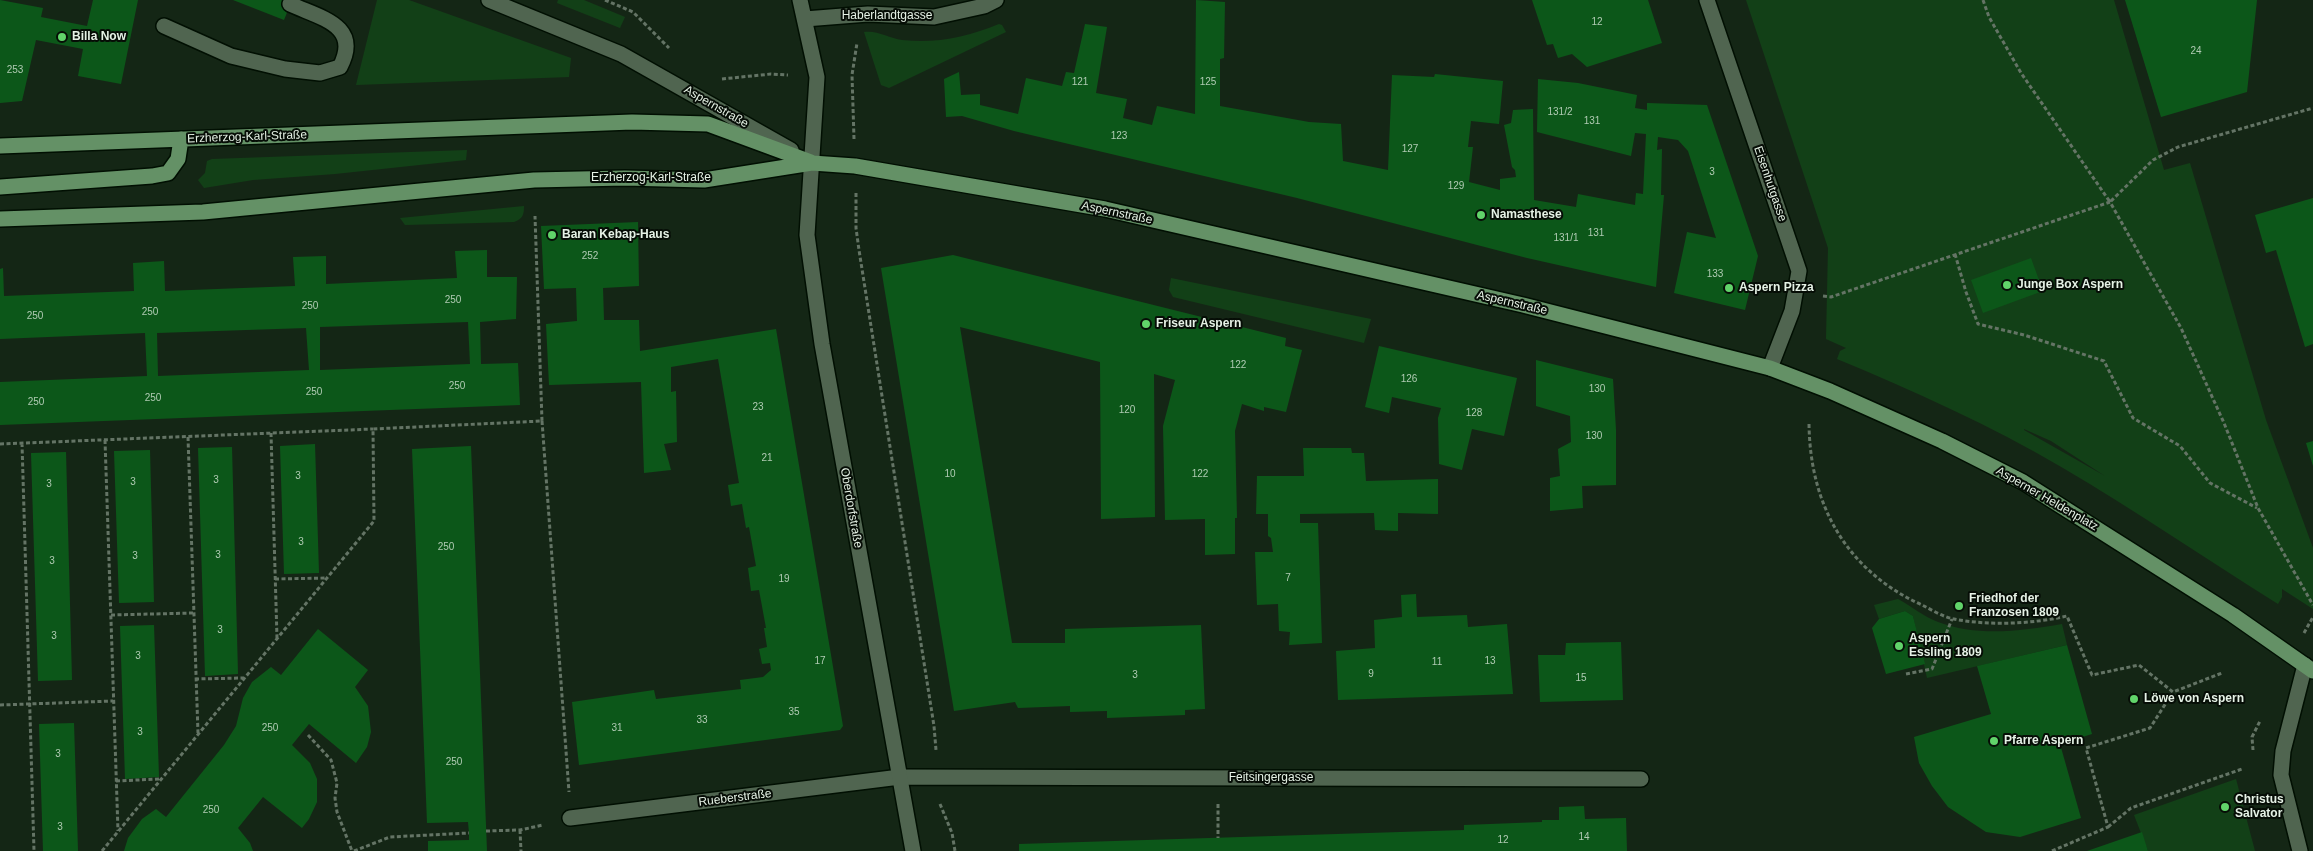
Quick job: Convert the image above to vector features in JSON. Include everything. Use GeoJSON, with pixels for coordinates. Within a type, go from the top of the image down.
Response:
{"type":"FeatureCollection","features":[{"type":"Feature","properties":{"kind":"main road","name":"Erzherzog-Karl-Straße"},"geometry":{"type":"LineString","coordinates":[[0,146],[632,122],[708,124],[812,163]]}},
{"type":"Feature","properties":{"kind":"main road"},"geometry":{"type":"LineString","coordinates":[[0,187],[152,176],[168,172],[178,159],[180,139]]}},
{"type":"Feature","properties":{"kind":"main road","name":"Erzherzog-Karl-Straße"},"geometry":{"type":"LineString","coordinates":[[0,220],[203,212],[534,180],[626,178],[704,180],[812,163]]}},
{"type":"Feature","properties":{"kind":"main road","name":"Aspernstraße"},"geometry":{"type":"LineString","coordinates":[[812,163],[855,166],[1105,209],[1523,305],[1770,368]]}},
{"type":"Feature","properties":{"kind":"main road","name":"Asperner Heldenplatz"},"geometry":{"type":"LineString","coordinates":[[1770,368],[1830,391],[1942,441],[2022,482],[2233,615],[2309,668]]}},
{"type":"Feature","properties":{"kind":"street","name":"Aspernstraße"},"geometry":{"type":"LineString","coordinates":[[489,0],[621,54],[812,163]]}},
{"type":"Feature","properties":{"kind":"street","name":"Oberdorfstraße"},"geometry":{"type":"LineString","coordinates":[[800,0],[817,77],[808,236],[822,344],[913,851]]}},
{"type":"Feature","properties":{"kind":"street","name":"Haberlandtgasse"},"geometry":{"type":"LineString","coordinates":[[805,19],[868,14],[934,17],[984,6],[996,0]]}},
{"type":"Feature","properties":{"kind":"street","name":"Eisenhutgasse"},"geometry":{"type":"LineString","coordinates":[[1707,0],[1799,271],[1792,311],[1770,368]]}},
{"type":"Feature","properties":{"kind":"street"},"geometry":{"type":"LineString","coordinates":[[164,26],[231,56],[267,65],[320,73],[340,67],[346,54],[346,39],[341,29],[290,4]]}},
{"type":"Feature","properties":{"kind":"street","name":"Asperner Heldenplatz"},"geometry":{"type":"LineString","coordinates":[[2300,851],[2281,775],[2283,751],[2309,668]]}},
{"type":"Feature","properties":{"kind":"street","name":"Feitsingergasse"},"geometry":{"type":"LineString","coordinates":[[900,777],[1641,779]]}},
{"type":"Feature","properties":{"kind":"street","name":"Rueberstraße"},"geometry":{"type":"LineString","coordinates":[[570,818],[900,777]]}},
{"type":"Feature","properties":{"kind":"path"},"geometry":{"type":"LineString","coordinates":[[605,0],[633,12],[670,49]]}},
{"type":"Feature","properties":{"kind":"path"},"geometry":{"type":"LineString","coordinates":[[1983,0],[1989,17],[2022,73],[2110,202],[2181,328],[2224,423],[2258,508],[2313,605]]}},
{"type":"Feature","properties":{"kind":"path"},"geometry":{"type":"LineString","coordinates":[[854,112],[852,75],[858,33]]}},
{"type":"Feature","properties":{"kind":"path"},"geometry":{"type":"LineString","coordinates":[[714,75],[722,79],[771,74]]}},
{"type":"Feature","properties":{"kind":"path"},"geometry":{"type":"LineString","coordinates":[[1832,297],[2110,202],[2153,160],[2178,147],[2313,108]]}},
{"type":"Feature","properties":{"kind":"path"},"geometry":{"type":"LineString","coordinates":[[855,166],[856,228],[934,726],[936,758]]}},
{"type":"Feature","properties":{"kind":"path"},"geometry":{"type":"LineString","coordinates":[[486,831],[520,830],[570,818],[542,421],[535,216]]}},
{"type":"Feature","properties":{"kind":"path"},"geometry":{"type":"LineString","coordinates":[[1955,254],[1978,324],[2024,335],[2104,361],[2133,418],[2180,446],[2210,483],[2258,508]]}},
{"type":"Feature","properties":{"kind":"path"},"geometry":{"type":"LineString","coordinates":[[0,444],[542,421]]}},
{"type":"Feature","properties":{"kind":"path"},"geometry":{"type":"LineString","coordinates":[[1809,424],[1809,447],[1819,493],[1842,542],[1861,565],[1905,598],[1952,619],[2004,623],[2067,616],[2092,675],[2139,665],[2173,692]]}},
{"type":"Feature","properties":{"kind":"path"},"geometry":{"type":"LineString","coordinates":[[102,851],[374,521],[373,429]]}},
{"type":"Feature","properties":{"kind":"path"},"geometry":{"type":"LineString","coordinates":[[271,433],[278,638]]}},
{"type":"Feature","properties":{"kind":"path"},"geometry":{"type":"LineString","coordinates":[[188,436],[198,733]]}},
{"type":"Feature","properties":{"kind":"path"},"geometry":{"type":"LineString","coordinates":[[105,440],[118,832]]}},
{"type":"Feature","properties":{"kind":"path"},"geometry":{"type":"LineString","coordinates":[[22,444],[34,851]]}},
{"type":"Feature","properties":{"kind":"path"},"geometry":{"type":"LineString","coordinates":[[275,579],[327,578]]}},
{"type":"Feature","properties":{"kind":"path"},"geometry":{"type":"LineString","coordinates":[[111,615],[193,613]]}},
{"type":"Feature","properties":{"kind":"path"},"geometry":{"type":"LineString","coordinates":[[1906,674],[1932,669],[1952,619]]}},
{"type":"Feature","properties":{"kind":"path"},"geometry":{"type":"LineString","coordinates":[[2108,827],[2086,748],[2150,728],[2173,692],[2222,673]]}},
{"type":"Feature","properties":{"kind":"path"},"geometry":{"type":"LineString","coordinates":[[195,679],[244,678]]}},
{"type":"Feature","properties":{"kind":"path"},"geometry":{"type":"LineString","coordinates":[[0,705],[113,702]]}},
{"type":"Feature","properties":{"kind":"path"},"geometry":{"type":"LineString","coordinates":[[308,735],[331,760],[337,783],[335,798],[337,812],[353,851],[390,837],[468,833]]}},
{"type":"Feature","properties":{"kind":"path"},"geometry":{"type":"LineString","coordinates":[[2052,851],[2108,827],[2132,808],[2242,769]]}},
{"type":"Feature","properties":{"kind":"path"},"geometry":{"type":"LineString","coordinates":[[116,781],[160,779]]}},
{"type":"Feature","properties":{"kind":"path"},"geometry":{"type":"LineString","coordinates":[[940,803],[952,833],[954,851]]}},
{"type":"Feature","properties":{"kind":"path"},"geometry":{"type":"LineString","coordinates":[[520,830],[521,851]]}},
{"type":"Feature","properties":{"kind":"green space"},"geometry":{"type":"Polygon","coordinates":[[[377,0],[409,0],[571,58],[569,77],[356,85],[377,0]]]}},
{"type":"Feature","properties":{"kind":"green space"},"geometry":{"type":"Polygon","coordinates":[[[558,0],[584,0],[625,17],[620,28],[557,3],[558,0]]]}},
{"type":"Feature","properties":{"kind":"green space"},"geometry":{"type":"Polygon","coordinates":[[[1746,0],[2114,0],[2164,170],[2190,163],[2266,420],[2313,548],[2313,609],[2282,589],[2282,597],[2278,604],[2117,501],[2008,437],[1895,383],[1837,359],[1840,351],[1846,348],[1826,339],[1828,248],[1746,0]],[[2024,429],[2105,476],[2051,441],[2024,429]]]}},
{"type":"Feature","properties":{"kind":"green space"},"geometry":{"type":"Polygon","coordinates":[[[999,24],[1002,25],[1006,32],[889,88],[881,85],[864,32],[874,32],[902,40],[927,41],[963,36],[999,24]]]}},
{"type":"Feature","properties":{"kind":"green space"},"geometry":{"type":"Polygon","coordinates":[[[467,150],[466,160],[335,174],[253,180],[204,188],[198,180],[205,173],[207,161],[212,159],[467,150]]]}},
{"type":"Feature","properties":{"kind":"green space"},"geometry":{"type":"Polygon","coordinates":[[[524,206],[522,216],[514,222],[405,225],[400,218],[524,206]]]}},
{"type":"Feature","properties":{"kind":"green space"},"geometry":{"type":"Polygon","coordinates":[[[1171,278],[1371,319],[1364,343],[1173,297],[1169,290],[1171,278]]]}},
{"type":"Feature","properties":{"kind":"green space"},"geometry":{"type":"Polygon","coordinates":[[[1898,599],[1933,620],[1968,630],[2000,631],[2062,624],[2067,645],[1927,678],[1913,616],[1905,611],[1879,619],[1874,605],[1898,599]]]}},
{"type":"Feature","properties":{"kind":"green space"},"geometry":{"type":"Polygon","coordinates":[[[2236,779],[2255,851],[2148,851],[2134,815],[2236,779]]]}},
{"type":"Feature","properties":{"kind":"building"},"geometry":{"type":"Polygon","coordinates":[[[0,0],[43,8],[41,17],[87,26],[93,0],[138,0],[121,84],[78,76],[83,49],[36,40],[22,101],[0,103],[0,0]]]}},
{"type":"Feature","properties":{"kind":"building"},"geometry":{"type":"Polygon","coordinates":[[[233,0],[292,0],[284,20],[233,0]]]}},
{"type":"Feature","properties":{"kind":"building"},"geometry":{"type":"Polygon","coordinates":[[[1196,0],[1225,2],[1224,58],[1220,59],[1220,106],[1309,122],[1341,124],[1343,161],[1388,170],[1392,75],[1434,77],[1435,74],[1503,81],[1499,124],[1471,121],[1468,147],[1473,147],[1469,182],[1500,190],[1500,179],[1516,177],[1515,170],[1512,167],[1504,125],[1511,123],[1513,110],[1533,109],[1534,200],[1576,207],[1578,194],[1635,205],[1636,193],[1643,194],[1646,134],[1635,133],[1631,156],[1537,132],[1538,79],[1578,83],[1637,95],[1635,108],[1647,110],[1647,103],[1707,105],[1758,256],[1745,310],[1674,293],[1687,232],[1716,238],[1688,151],[1678,140],[1658,137],[1657,150],[1662,149],[1661,195],[1664,195],[1656,287],[1527,258],[1297,198],[1014,131],[962,116],[946,117],[944,79],[959,72],[961,95],[980,94],[980,105],[1018,114],[1026,78],[1062,86],[1066,72],[1074,73],[1085,24],[1107,27],[1096,93],[1127,99],[1123,118],[1152,125],[1157,106],[1195,114],[1196,0]]]}},
{"type":"Feature","properties":{"kind":"building"},"geometry":{"type":"Polygon","coordinates":[[[1532,0],[1648,0],[1662,43],[1587,67],[1572,54],[1558,58],[1553,44],[1547,45],[1532,0]]]}},
{"type":"Feature","properties":{"kind":"building"},"geometry":{"type":"Polygon","coordinates":[[[2125,0],[2257,0],[2247,92],[2161,117],[2125,0]]]}},
{"type":"Feature","properties":{"kind":"building"},"geometry":{"type":"Polygon","coordinates":[[[2313,198],[2313,344],[2305,347],[2276,250],[2266,253],[2255,215],[2313,198]]]}},
{"type":"Feature","properties":{"kind":"building"},"geometry":{"type":"Polygon","coordinates":[[[638,222],[639,286],[603,288],[604,320],[639,320],[640,351],[776,329],[843,726],[840,730],[579,765],[572,702],[654,690],[656,699],[741,689],[740,680],[763,677],[771,670],[770,663],[762,664],[759,649],[767,647],[764,628],[766,628],[759,590],[751,591],[748,568],[756,566],[749,527],[746,528],[742,504],[731,506],[728,485],[739,483],[718,359],[671,367],[671,392],[676,391],[677,442],[664,444],[671,470],[644,473],[641,382],[549,385],[546,324],[577,321],[576,288],[544,289],[541,226],[638,222]]]}},
{"type":"Feature","properties":{"kind":"building"},"geometry":{"type":"Polygon","coordinates":[[[487,250],[487,277],[517,277],[516,319],[480,322],[481,364],[518,363],[520,405],[0,425],[0,382],[147,376],[145,333],[0,339],[0,269],[3,268],[4,296],[134,291],[133,263],[164,261],[165,291],[295,286],[293,257],[326,256],[326,284],[457,278],[455,251],[487,250]],[[468,322],[320,327],[320,370],[470,364],[468,322]],[[306,328],[157,333],[158,376],[309,370],[306,328]]]}},
{"type":"Feature","properties":{"kind":"building"},"geometry":{"type":"Polygon","coordinates":[[[953,255],[1286,338],[1285,346],[1302,350],[1286,412],[1264,407],[1264,411],[1242,404],[1235,431],[1237,518],[1235,518],[1235,554],[1205,555],[1205,519],[1165,520],[1163,426],[1175,380],[1154,374],[1155,517],[1101,519],[1100,362],[960,327],[1012,643],[1065,643],[1065,629],[1201,625],[1205,709],[1185,710],[1185,715],[1107,718],[1107,711],[1070,712],[1070,706],[1018,708],[1015,702],[954,711],[881,268],[953,255]]]}},
{"type":"Feature","properties":{"kind":"building","name":"Junge Box Aspern"},"geometry":{"type":"Polygon","coordinates":[[[2031,258],[2043,291],[1983,313],[1971,280],[2031,258]]]}},
{"type":"Feature","properties":{"kind":"building"},"geometry":{"type":"Polygon","coordinates":[[[1379,346],[1517,378],[1504,436],[1472,429],[1462,470],[1439,464],[1438,418],[1441,408],[1392,397],[1389,413],[1365,407],[1379,346]]]}},
{"type":"Feature","properties":{"kind":"building"},"geometry":{"type":"Polygon","coordinates":[[[1536,360],[1613,379],[1616,430],[1616,485],[1582,486],[1583,508],[1550,511],[1550,478],[1560,476],[1558,449],[1571,442],[1570,416],[1536,406],[1536,360]]]}},
{"type":"Feature","properties":{"kind":"building"},"geometry":{"type":"Polygon","coordinates":[[[2313,441],[2313,466],[2306,443],[2313,441]]]}},
{"type":"Feature","properties":{"kind":"building"},"geometry":{"type":"Polygon","coordinates":[[[315,444],[319,573],[284,574],[280,446],[315,444]]]}},
{"type":"Feature","properties":{"kind":"building"},"geometry":{"type":"Polygon","coordinates":[[[471,446],[487,851],[428,851],[428,841],[469,840],[469,833],[468,822],[427,823],[412,449],[471,446]]]}},
{"type":"Feature","properties":{"kind":"building"},"geometry":{"type":"Polygon","coordinates":[[[232,447],[238,674],[205,676],[198,448],[232,447]]]}},
{"type":"Feature","properties":{"kind":"building"},"geometry":{"type":"Polygon","coordinates":[[[1303,448],[1351,448],[1352,453],[1364,453],[1366,481],[1438,479],[1438,514],[1398,513],[1398,531],[1375,530],[1374,513],[1300,514],[1300,523],[1318,523],[1322,643],[1289,645],[1290,632],[1279,631],[1278,604],[1257,605],[1255,552],[1273,552],[1271,538],[1268,536],[1268,514],[1256,514],[1257,476],[1304,476],[1303,448]]]}},
{"type":"Feature","properties":{"kind":"building"},"geometry":{"type":"Polygon","coordinates":[[[150,450],[154,602],[119,603],[114,451],[150,450]]]}},
{"type":"Feature","properties":{"kind":"building"},"geometry":{"type":"Polygon","coordinates":[[[66,452],[72,680],[38,681],[31,453],[66,452]]]}},
{"type":"Feature","properties":{"kind":"building"},"geometry":{"type":"Polygon","coordinates":[[[1416,594],[1417,617],[1467,615],[1468,627],[1507,624],[1513,694],[1338,700],[1336,651],[1375,648],[1374,620],[1402,617],[1401,595],[1416,594]]]}},
{"type":"Feature","properties":{"kind":"building","name":"Aspern Essling 1809"},"geometry":{"type":"Polygon","coordinates":[[[1905,611],[1913,616],[1925,664],[1886,674],[1872,628],[1879,619],[1905,611]]]}},
{"type":"Feature","properties":{"kind":"building"},"geometry":{"type":"Polygon","coordinates":[[[154,625],[159,777],[125,779],[120,626],[154,625]]]}},
{"type":"Feature","properties":{"kind":"building"},"geometry":{"type":"Polygon","coordinates":[[[318,629],[368,670],[355,687],[368,706],[371,732],[367,747],[356,763],[309,724],[292,745],[310,763],[317,779],[317,802],[309,819],[302,828],[263,797],[238,828],[250,843],[253,851],[124,851],[128,838],[142,819],[156,809],[166,817],[224,745],[236,726],[243,698],[252,682],[271,667],[281,675],[318,629]]]}},
{"type":"Feature","properties":{"kind":"building"},"geometry":{"type":"Polygon","coordinates":[[[1621,642],[1623,700],[1540,702],[1538,655],[1565,655],[1566,643],[1621,642]]]}},
{"type":"Feature","properties":{"kind":"building","name":"Pfarre Aspern"},"geometry":{"type":"Polygon","coordinates":[[[2067,645],[2092,734],[2060,744],[2081,818],[2020,837],[1986,832],[1948,807],[1932,786],[1919,763],[1914,737],[1991,714],[1977,666],[2067,645]]]}},
{"type":"Feature","properties":{"kind":"building"},"geometry":{"type":"Polygon","coordinates":[[[74,723],[78,851],[43,851],[39,724],[74,723]]]}},
{"type":"Feature","properties":{"kind":"building"},"geometry":{"type":"Polygon","coordinates":[[[1584,806],[1585,819],[1626,818],[1627,851],[1019,851],[1019,844],[1464,830],[1464,825],[1559,820],[1559,807],[1584,806]]]}},
{"type":"Feature","properties":{"kind":"building"},"geometry":{"type":"Polygon","coordinates":[[[2142,832],[2148,851],[2087,851],[2142,832]]]}},
{"type":"Feature","properties":{"kind":"place","name":"Billa Now"},"geometry":{"type":"Point","coordinates":[62,37]}},
{"type":"Feature","properties":{"kind":"place","name":"Namasthese"},"geometry":{"type":"Point","coordinates":[1481,215]}},
{"type":"Feature","properties":{"kind":"place","name":"Baran Kebap-Haus"},"geometry":{"type":"Point","coordinates":[552,235]}},
{"type":"Feature","properties":{"kind":"place","name":"Junge Box Aspern"},"geometry":{"type":"Point","coordinates":[2007,285]}},
{"type":"Feature","properties":{"kind":"place","name":"Aspern Pizza"},"geometry":{"type":"Point","coordinates":[1729,288]}},
{"type":"Feature","properties":{"kind":"place","name":"Friseur Aspern"},"geometry":{"type":"Point","coordinates":[1146,324]}},
{"type":"Feature","properties":{"kind":"place","name":"Friedhof der Franzosen 1809"},"geometry":{"type":"Point","coordinates":[1959,606]}},
{"type":"Feature","properties":{"kind":"place","name":"Aspern Essling 1809"},"geometry":{"type":"Point","coordinates":[1899,646]}},
{"type":"Feature","properties":{"kind":"place","name":"Löwe von Aspern"},"geometry":{"type":"Point","coordinates":[2134,699]}},
{"type":"Feature","properties":{"kind":"place","name":"Pfarre Aspern"},"geometry":{"type":"Point","coordinates":[1994,741]}},
{"type":"Feature","properties":{"kind":"place","name":"Christus Salvator"},"geometry":{"type":"Point","coordinates":[2225,807]}}]}
